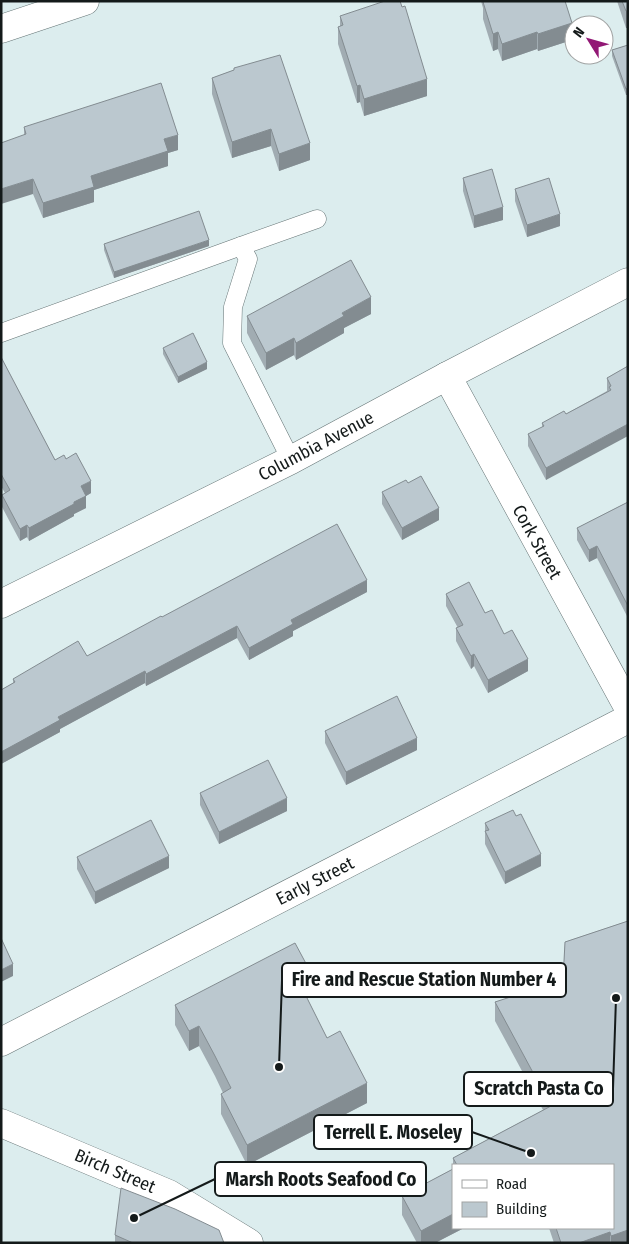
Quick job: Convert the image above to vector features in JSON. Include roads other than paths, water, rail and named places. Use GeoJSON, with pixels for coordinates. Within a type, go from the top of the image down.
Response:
{"type":"FeatureCollection","features":[{"type":"Feature","properties":{"kind":"street"},"geometry":{"type":"LineString","coordinates":[[1,29],[85,1]]}},
{"type":"Feature","properties":{"kind":"street","name":"Columbia Avenue"},"geometry":{"type":"LineString","coordinates":[[1,604],[291,460],[628,282]]}},
{"type":"Feature","properties":{"kind":"street","name":"Cork Street"},"geometry":{"type":"LineString","coordinates":[[447,376],[628,708]]}},
{"type":"Feature","properties":{"kind":"street","name":"Early Street"},"geometry":{"type":"LineString","coordinates":[[1,1042],[628,719]]}},
{"type":"Feature","properties":{"kind":"street","name":"Birch Street"},"geometry":{"type":"LineString","coordinates":[[1,1123],[169,1194],[249,1243]]}},
{"type":"Feature","properties":{"kind":"lane"},"geometry":{"type":"LineString","coordinates":[[1,333],[317,219]]}},
{"type":"Feature","properties":{"kind":"lane"},"geometry":{"type":"LineString","coordinates":[[240,246],[248,259],[233,307],[232,343],[291,460]]}},
{"type":"Feature","properties":{"kind":"place","name":"Scratch Pasta Co"},"geometry":{"type":"Point","coordinates":[616,998]}},
{"type":"Feature","properties":{"kind":"place","name":"Fire and Rescue Station Number 4"},"geometry":{"type":"Point","coordinates":[279,1067]}},
{"type":"Feature","properties":{"kind":"place","name":"Terrell E. Moseley"},"geometry":{"type":"Point","coordinates":[531,1153]}},
{"type":"Feature","properties":{"kind":"place","name":"Marsh Roots Seafood Co"},"geometry":{"type":"Point","coordinates":[134,1218]}}]}
